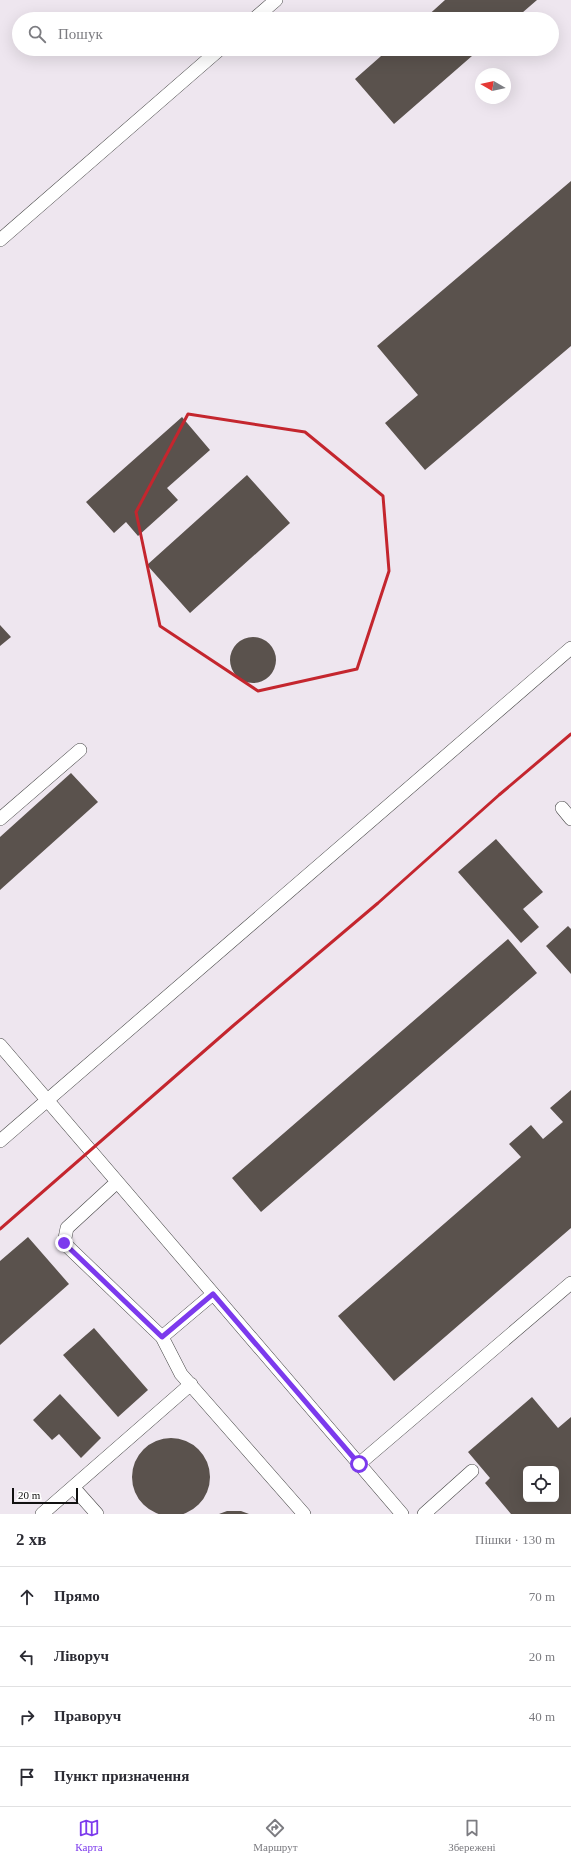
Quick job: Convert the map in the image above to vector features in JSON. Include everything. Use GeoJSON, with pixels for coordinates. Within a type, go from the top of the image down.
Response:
{"type":"FeatureCollection","features":[{"type":"Feature","properties":{"kind":"lane"},"geometry":{"type":"LineString","coordinates":[[262,12],[276,0]]}},
{"type":"Feature","properties":{"kind":"lane"},"geometry":{"type":"LineString","coordinates":[[0,240],[212,56]]}},
{"type":"Feature","properties":{"kind":"lane"},"geometry":{"type":"LineString","coordinates":[[0,1141],[571,648]]}},
{"type":"Feature","properties":{"kind":"lane"},"geometry":{"type":"LineString","coordinates":[[0,819],[80,750]]}},
{"type":"Feature","properties":{"kind":"lane"},"geometry":{"type":"LineString","coordinates":[[562,808],[571,819]]}},
{"type":"Feature","properties":{"kind":"lane"},"geometry":{"type":"LineString","coordinates":[[0,1045],[402,1514]]}},
{"type":"Feature","properties":{"kind":"lane"},"geometry":{"type":"LineString","coordinates":[[117,1182],[67,1228],[64,1243],[162,1337],[182,1374],[304,1514]]}},
{"type":"Feature","properties":{"kind":"lane"},"geometry":{"type":"LineString","coordinates":[[359,1464],[571,1283]]}},
{"type":"Feature","properties":{"kind":"lane"},"geometry":{"type":"LineString","coordinates":[[162,1337],[213,1294]]}},
{"type":"Feature","properties":{"kind":"lane"},"geometry":{"type":"LineString","coordinates":[[42,1514],[191,1384]]}},
{"type":"Feature","properties":{"kind":"lane"},"geometry":{"type":"LineString","coordinates":[[424,1514],[472,1471]]}},
{"type":"Feature","properties":{"kind":"lane"},"geometry":{"type":"LineString","coordinates":[[73,1487],[97,1514]]}},
{"type":"Feature","properties":{"kind":"highlighted area"},"geometry":{"type":"Polygon","coordinates":[[[188,414],[305,432],[383,496],[389,571],[357,669],[258,691],[160,626],[136,512],[188,414]]]}},
{"type":"Feature","properties":{"kind":"shaded area"},"geometry":{"type":"Polygon","coordinates":[[[0,0],[571,0],[571,1514],[0,1514],[0,0]]]}},
{"type":"Feature","properties":{"kind":"building"},"geometry":{"type":"Polygon","coordinates":[[[445,0],[537,0],[523,12],[432,12],[445,0]]]}},
{"type":"Feature","properties":{"kind":"building"},"geometry":{"type":"Polygon","coordinates":[[[381,56],[472,56],[394,124],[355,79],[381,56]]]}},
{"type":"Feature","properties":{"kind":"building"},"geometry":{"type":"Polygon","coordinates":[[[571,181],[571,346],[425,470],[385,423],[418,395],[377,346],[571,181]]]}},
{"type":"Feature","properties":{"kind":"building"},"geometry":{"type":"Polygon","coordinates":[[[182,417],[210,450],[167,488],[178,500],[138,536],[126,522],[114,533],[86,502],[182,417]]]}},
{"type":"Feature","properties":{"kind":"building"},"geometry":{"type":"Polygon","coordinates":[[[247,475],[290,523],[190,613],[147,565],[247,475]]]}},
{"type":"Feature","properties":{"kind":"building"},"geometry":{"type":"Polygon","coordinates":[[[0,625],[11,637],[0,646],[0,625]]]}},
{"type":"Feature","properties":{"kind":"building"},"geometry":{"type":"Polygon","coordinates":[[[253,637],[266,641],[272,647],[276,660],[272,673],[266,679],[253,683],[240,679],[234,673],[230,660],[234,647],[240,641],[253,637]]]}},
{"type":"Feature","properties":{"kind":"building"},"geometry":{"type":"Polygon","coordinates":[[[71,773],[98,802],[0,890],[0,837],[71,773]]]}},
{"type":"Feature","properties":{"kind":"building"},"geometry":{"type":"Polygon","coordinates":[[[496,839],[543,892],[523,909],[539,927],[521,943],[458,872],[496,839]]]}},
{"type":"Feature","properties":{"kind":"building"},"geometry":{"type":"Polygon","coordinates":[[[568,926],[571,929],[571,974],[546,946],[568,926]]]}},
{"type":"Feature","properties":{"kind":"building"},"geometry":{"type":"Polygon","coordinates":[[[508,939],[537,973],[261,1212],[232,1178],[508,939]]]}},
{"type":"Feature","properties":{"kind":"building"},"geometry":{"type":"Polygon","coordinates":[[[571,1090],[571,1228],[394,1381],[338,1316],[521,1157],[509,1144],[531,1125],[543,1139],[563,1122],[550,1108],[571,1090]]]}},
{"type":"Feature","properties":{"kind":"building"},"geometry":{"type":"Polygon","coordinates":[[[28,1237],[69,1284],[0,1345],[0,1261],[28,1237]]]}},
{"type":"Feature","properties":{"kind":"building"},"geometry":{"type":"Polygon","coordinates":[[[94,1328],[148,1390],[118,1417],[63,1355],[94,1328]]]}},
{"type":"Feature","properties":{"kind":"building"},"geometry":{"type":"Polygon","coordinates":[[[60,1394],[101,1438],[81,1458],[59,1434],[52,1440],[33,1420],[60,1394]]]}},
{"type":"Feature","properties":{"kind":"building"},"geometry":{"type":"Polygon","coordinates":[[[532,1397],[558,1428],[571,1417],[571,1514],[511,1514],[485,1483],[490,1478],[468,1452],[532,1397]]]}},
{"type":"Feature","properties":{"kind":"building"},"geometry":{"type":"Polygon","coordinates":[[[163,1438],[179,1438],[193,1444],[204,1455],[210,1469],[210,1485],[204,1499],[193,1510],[184,1514],[158,1514],[149,1510],[138,1499],[132,1485],[132,1469],[138,1455],[149,1444],[163,1438]]]}},
{"type":"Feature","properties":{"kind":"building"},"geometry":{"type":"Polygon","coordinates":[[[227,1511],[241,1511],[249,1514],[219,1514],[227,1511]]]}},
{"type":"Feature","properties":{"kind":"railway"},"geometry":{"type":"LineString","coordinates":[[0,1229],[234,1025],[378,903],[499,795],[571,734]]}},
{"type":"Feature","properties":{"kind":"route"},"geometry":{"type":"LineString","coordinates":[[64,1243],[162,1337],[213,1294],[359,1464]]}}]}
